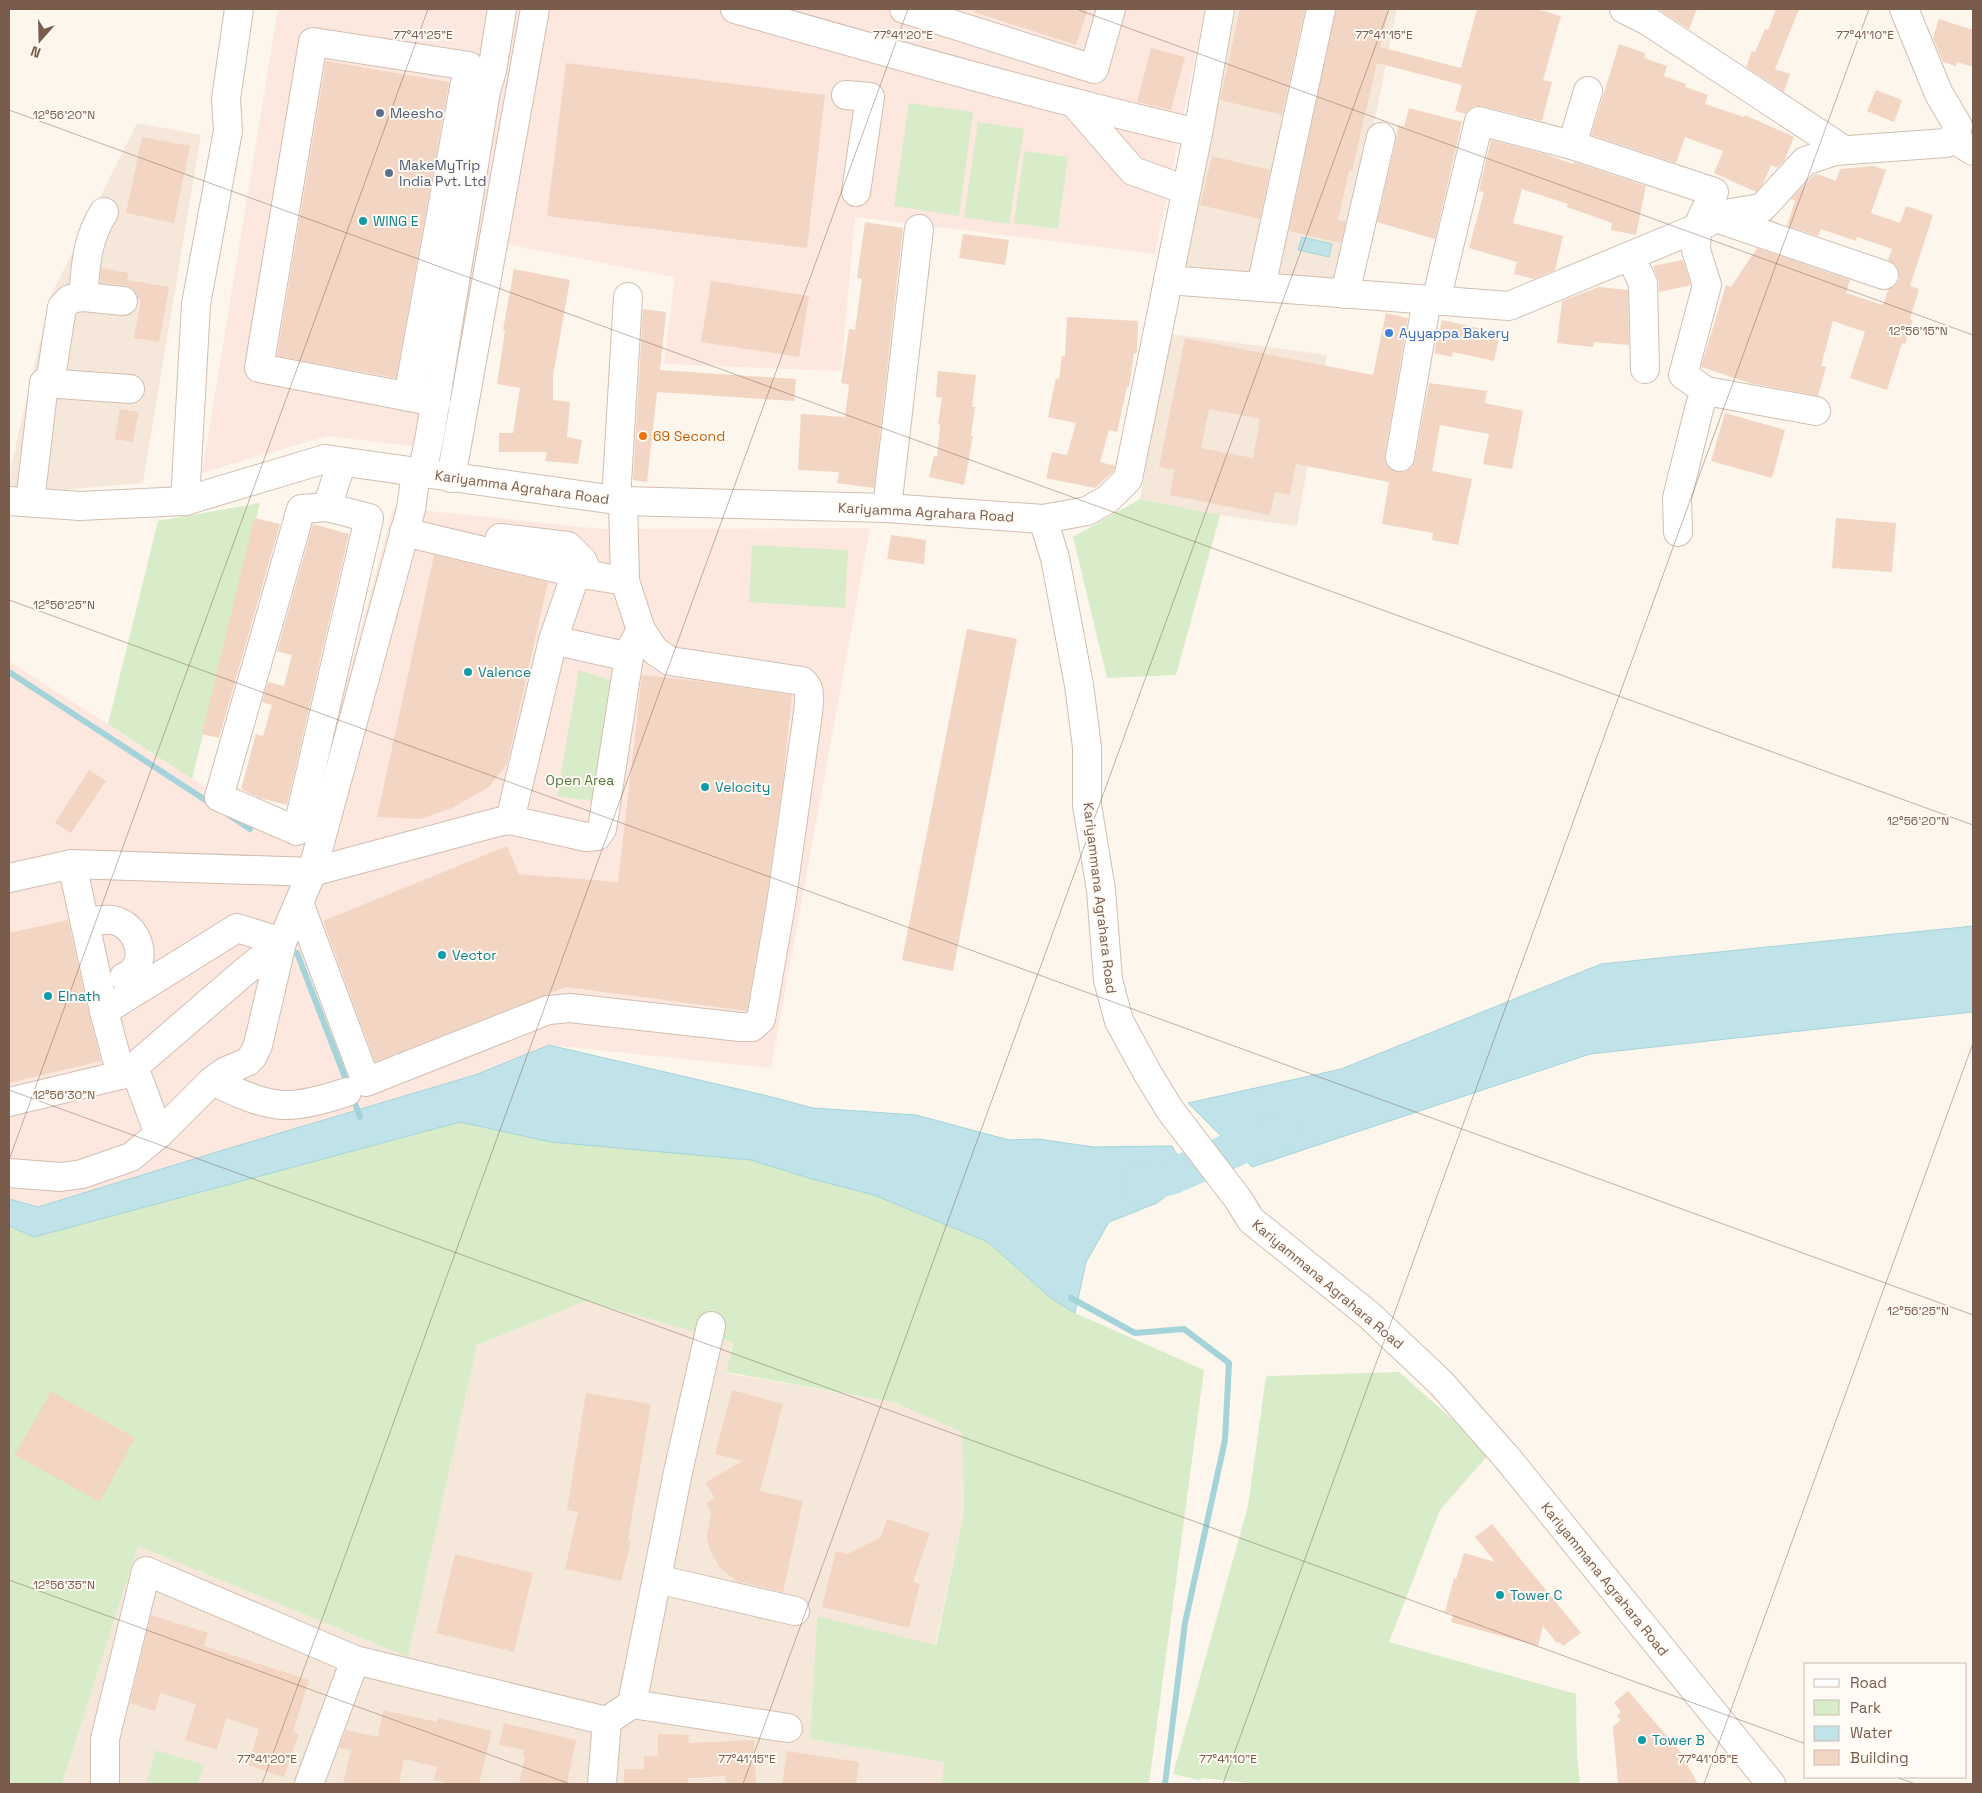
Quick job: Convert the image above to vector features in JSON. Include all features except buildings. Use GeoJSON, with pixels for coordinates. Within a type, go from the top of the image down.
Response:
{"type":"FeatureCollection","features":[{"type":"Feature","properties":{"kind":"street"},"geometry":{"type":"LineString","coordinates":[[186,501],[196,304],[228,131],[226,99],[238,9]]}},
{"type":"Feature","properties":{"kind":"street"},"geometry":{"type":"LineString","coordinates":[[309,394],[393,410],[402,396],[475,89],[492,70],[502,9]]}},
{"type":"Feature","properties":{"kind":"street"},"geometry":{"type":"LineString","coordinates":[[451,478],[535,9]]}},
{"type":"Feature","properties":{"kind":"street"},"geometry":{"type":"LineString","coordinates":[[735,9],[1074,103],[1198,133]]}},
{"type":"Feature","properties":{"kind":"street"},"geometry":{"type":"LineString","coordinates":[[904,9],[1094,69],[1111,9]]}},
{"type":"Feature","properties":{"kind":"street","name":"Kariyamma Agrahara Road"},"geometry":{"type":"LineString","coordinates":[[20,501],[80,506],[186,501],[325,459],[620,501],[887,508],[1043,519],[1087,511],[1108,499],[1128,479],[1198,133],[1220,9]]}},
{"type":"Feature","properties":{"kind":"street"},"geometry":{"type":"LineString","coordinates":[[1261,287],[1321,9]]}},
{"type":"Feature","properties":{"kind":"street"},"geometry":{"type":"LineString","coordinates":[[1624,9],[1648,21],[1844,150]]}},
{"type":"Feature","properties":{"kind":"street"},"geometry":{"type":"LineString","coordinates":[[1168,280],[1509,306],[1630,256],[1724,214],[1762,208],[1805,161],[1844,150],[1946,143],[1963,144],[1958,126],[1939,94],[1904,9]]}},
{"type":"Feature","properties":{"kind":"street"},"geometry":{"type":"LineString","coordinates":[[9,1173],[61,1177],[82,1174],[131,1157],[159,1134],[212,1081],[226,1071],[247,1062],[253,1056],[258,1044],[282,942],[312,872],[411,508],[436,402],[475,89],[468,66],[313,42],[259,368],[436,402]]}},
{"type":"Feature","properties":{"kind":"street"},"geometry":{"type":"LineString","coordinates":[[475,89],[519,97]]}},
{"type":"Feature","properties":{"kind":"street"},"geometry":{"type":"LineString","coordinates":[[1572,145],[1588,91]]}},
{"type":"Feature","properties":{"kind":"street"},"geometry":{"type":"LineString","coordinates":[[846,95],[870,97],[856,192]]}},
{"type":"Feature","properties":{"kind":"street"},"geometry":{"type":"LineString","coordinates":[[1074,103],[1133,171],[1186,190]]}},
{"type":"Feature","properties":{"kind":"street"},"geometry":{"type":"LineString","coordinates":[[1400,457],[1432,300],[1479,120],[1572,145],[1714,192],[1706,223],[1696,250],[1707,285],[1684,375],[1706,391],[1816,411]]}},
{"type":"Feature","properties":{"kind":"street"},"geometry":{"type":"LineString","coordinates":[[1345,294],[1381,137]]}},
{"type":"Feature","properties":{"kind":"street"},"geometry":{"type":"LineString","coordinates":[[83,297],[88,246],[96,224],[104,212]]}},
{"type":"Feature","properties":{"kind":"street"},"geometry":{"type":"LineString","coordinates":[[1706,223],[1884,274]]}},
{"type":"Feature","properties":{"kind":"street"},"geometry":{"type":"LineString","coordinates":[[887,508],[919,229]]}},
{"type":"Feature","properties":{"kind":"street"},"geometry":{"type":"LineString","coordinates":[[1630,256],[1643,283],[1645,369]]}},
{"type":"Feature","properties":{"kind":"street"},"geometry":{"type":"LineString","coordinates":[[20,501],[44,383],[51,377],[62,307],[70,299],[83,297],[123,301]]}},
{"type":"Feature","properties":{"kind":"street"},"geometry":{"type":"LineString","coordinates":[[299,903],[366,1082],[548,1010],[570,1008],[752,1027],[761,1019],[781,904],[808,712],[809,690],[808,686],[802,681],[670,661],[655,651],[641,630],[625,581],[620,501],[628,297]]}},
{"type":"Feature","properties":{"kind":"street"},"geometry":{"type":"LineString","coordinates":[[44,383],[130,389]]}},
{"type":"Feature","properties":{"kind":"street"},"geometry":{"type":"LineString","coordinates":[[1678,532],[1677,498],[1700,405],[1706,391]]}},
{"type":"Feature","properties":{"kind":"street"},"geometry":{"type":"LineString","coordinates":[[327,507],[342,462]]}},
{"type":"Feature","properties":{"kind":"street"},"geometry":{"type":"LineString","coordinates":[[327,507],[369,518],[297,831],[219,797],[300,509],[327,507]]}},
{"type":"Feature","properties":{"kind":"street","name":"Kariyammana Agrahara Road"},"geometry":{"type":"LineString","coordinates":[[1043,519],[1055,558],[1079,685],[1087,747],[1087,805],[1100,890],[1108,980],[1118,1021],[1170,1110],[1251,1220],[1369,1316],[1441,1382],[1508,1460],[1771,1784]]}},
{"type":"Feature","properties":{"kind":"street"},"geometry":{"type":"LineString","coordinates":[[404,532],[582,574],[625,581]]}},
{"type":"Feature","properties":{"kind":"street"},"geometry":{"type":"LineString","coordinates":[[500,538],[568,546],[582,560],[582,574],[553,640],[510,820]]}},
{"type":"Feature","properties":{"kind":"street"},"geometry":{"type":"LineString","coordinates":[[9,878],[72,864],[312,872],[510,820],[586,837],[597,836],[602,829],[629,657],[632,646],[641,630]]}},
{"type":"Feature","properties":{"kind":"street"},"geometry":{"type":"LineString","coordinates":[[553,640],[629,657]]}},
{"type":"Feature","properties":{"kind":"street"},"geometry":{"type":"LineString","coordinates":[[72,864],[104,1011],[128,1071],[159,1134]]}},
{"type":"Feature","properties":{"kind":"street"},"geometry":{"type":"LineString","coordinates":[[85,924],[100,920],[113,920],[126,925],[134,934],[138,944],[139,957],[136,968],[131,974],[124,977]]}},
{"type":"Feature","properties":{"kind":"street"},"geometry":{"type":"LineString","coordinates":[[104,1011],[237,928],[282,942]]}},
{"type":"Feature","properties":{"kind":"street"},"geometry":{"type":"LineString","coordinates":[[9,1102],[128,1071],[282,942]]}},
{"type":"Feature","properties":{"kind":"street"},"geometry":{"type":"LineString","coordinates":[[212,1081],[247,1096],[281,1105],[297,1105],[347,1092]]}},
{"type":"Feature","properties":{"kind":"street"},"geometry":{"type":"LineString","coordinates":[[632,1704],[678,1472],[711,1326]]}},
{"type":"Feature","properties":{"kind":"street"},"geometry":{"type":"LineString","coordinates":[[105,1784],[106,1739],[146,1571],[355,1660],[606,1721],[632,1704],[788,1728]]}},
{"type":"Feature","properties":{"kind":"street"},"geometry":{"type":"LineString","coordinates":[[657,1580],[795,1611]]}},
{"type":"Feature","properties":{"kind":"street"},"geometry":{"type":"LineString","coordinates":[[309,1784],[355,1660]]}},
{"type":"Feature","properties":{"kind":"street"},"geometry":{"type":"LineString","coordinates":[[602,1784],[606,1721]]}},
{"type":"Feature","properties":{"kind":"shaded area"},"geometry":{"type":"Polygon","coordinates":[[[278,9],[1205,9],[1155,254],[855,217],[841,371],[664,364],[675,277],[505,244],[469,453],[327,436],[202,473],[278,9]]]}},
{"type":"Feature","properties":{"kind":"shaded area"},"geometry":{"type":"Polygon","coordinates":[[[1236,9],[1397,9],[1342,285],[1183,266],[1236,9]]]}},
{"type":"Feature","properties":{"kind":"shaded area"},"geometry":{"type":"Polygon","coordinates":[[[137,123],[201,135],[143,483],[50,491],[9,498],[9,474],[51,295],[137,123]]]}},
{"type":"Feature","properties":{"kind":"shaded area"},"geometry":{"type":"Polygon","coordinates":[[[1171,334],[1327,355],[1297,526],[1220,515],[1140,499],[1171,334]]]}},
{"type":"Feature","properties":{"kind":"shaded area"},"geometry":{"type":"Polygon","coordinates":[[[393,509],[411,509],[602,529],[870,528],[771,1068],[549,1045],[475,1075],[38,1207],[9,1199],[9,661],[302,849],[393,509]]]}},
{"type":"Feature","properties":{"kind":"shaded area"},"geometry":{"type":"Polygon","coordinates":[[[586,1301],[734,1343],[726,1373],[893,1402],[962,1432],[964,1512],[935,1645],[817,1616],[810,1739],[944,1762],[942,1784],[62,1784],[138,1546],[408,1657],[477,1345],[586,1301]]]}},
{"type":"Feature","properties":{"kind":"green space"},"geometry":{"type":"Polygon","coordinates":[[[909,103],[973,112],[959,216],[894,206],[909,103]]]}},
{"type":"Feature","properties":{"kind":"green space"},"geometry":{"type":"Polygon","coordinates":[[[978,122],[1024,129],[1009,224],[964,217],[978,122]]]}},
{"type":"Feature","properties":{"kind":"green space"},"geometry":{"type":"Polygon","coordinates":[[[1024,151],[1068,157],[1058,229],[1014,223],[1024,151]]]}},
{"type":"Feature","properties":{"kind":"green space"},"geometry":{"type":"Polygon","coordinates":[[[1140,499],[1220,515],[1176,675],[1107,678],[1073,537],[1140,499]]]}},
{"type":"Feature","properties":{"kind":"green space"},"geometry":{"type":"Polygon","coordinates":[[[260,503],[192,779],[108,724],[158,521],[260,503]]]}},
{"type":"Feature","properties":{"kind":"green space"},"geometry":{"type":"Polygon","coordinates":[[[752,545],[848,550],[845,608],[749,602],[752,545]]]}},
{"type":"Feature","properties":{"kind":"green space","name":"Open Area"},"geometry":{"type":"Polygon","coordinates":[[[579,670],[616,682],[597,802],[557,796],[579,670]]]}},
{"type":"Feature","properties":{"kind":"green space"},"geometry":{"type":"Polygon","coordinates":[[[460,1122],[551,1142],[751,1160],[812,1179],[874,1195],[988,1242],[1052,1299],[1075,1313],[1204,1370],[1149,1784],[942,1784],[944,1762],[810,1739],[817,1616],[936,1645],[964,1512],[962,1432],[893,1402],[726,1372],[734,1343],[586,1301],[477,1345],[408,1657],[138,1546],[62,1784],[9,1784],[9,1226],[34,1237],[460,1122]]]}},
{"type":"Feature","properties":{"kind":"green space"},"geometry":{"type":"Polygon","coordinates":[[[1399,1372],[1490,1453],[1440,1510],[1389,1642],[1576,1694],[1577,1753],[1580,1784],[1255,1784],[1204,1778],[1198,1780],[1173,1774],[1248,1506],[1266,1376],[1399,1372]]]}},
{"type":"Feature","properties":{"kind":"green space"},"geometry":{"type":"Polygon","coordinates":[[[156,1750],[204,1765],[198,1784],[146,1784],[156,1750]]]}},
{"type":"Feature","properties":{"kind":"water"},"geometry":{"type":"Polygon","coordinates":[[[1302,237],[1332,244],[1329,257],[1298,250],[1302,237]]]}},
{"type":"Feature","properties":{"kind":"water"},"geometry":{"type":"Polygon","coordinates":[[[1973,926],[1973,1012],[1590,1054],[1252,1167],[1188,1103],[1341,1069],[1601,964],[1973,926]]]}},
{"type":"Feature","properties":{"kind":"water"},"geometry":{"type":"Polygon","coordinates":[[[549,1045],[813,1108],[916,1115],[1009,1140],[1038,1139],[1094,1147],[1172,1146],[1190,1177],[1157,1203],[1109,1222],[1086,1262],[1075,1313],[1052,1299],[988,1242],[874,1195],[812,1179],[751,1160],[551,1142],[460,1122],[34,1237],[9,1226],[9,1199],[38,1207],[475,1075],[549,1045]]]}},
{"type":"Feature","properties":{"kind":"waterway"},"geometry":{"type":"LineString","coordinates":[[9,672],[213,805]]}},
{"type":"Feature","properties":{"kind":"waterway"},"geometry":{"type":"LineString","coordinates":[[226,813],[250,829]]}},
{"type":"Feature","properties":{"kind":"waterway"},"geometry":{"type":"LineString","coordinates":[[297,953],[348,1085]]}},
{"type":"Feature","properties":{"kind":"waterway"},"geometry":{"type":"LineString","coordinates":[[352,1096],[360,1117]]}},
{"type":"Feature","properties":{"kind":"waterway"},"geometry":{"type":"LineString","coordinates":[[1139,1185],[1173,1176],[1260,1138],[1281,1132]]}},
{"type":"Feature","properties":{"kind":"waterway"},"geometry":{"type":"LineString","coordinates":[[1071,1298],[1135,1333],[1184,1329],[1229,1363],[1225,1440],[1185,1623],[1165,1784]]}},
{"type":"Feature","properties":{"kind":"place","name":"Meesho"},"geometry":{"type":"Point","coordinates":[380,113]}},
{"type":"Feature","properties":{"kind":"place","name":"MakeMyTrip India Pvt. Ltd"},"geometry":{"type":"Point","coordinates":[389,173]}},
{"type":"Feature","properties":{"kind":"place","name":"WING E"},"geometry":{"type":"Point","coordinates":[363,221]}},
{"type":"Feature","properties":{"kind":"place","name":"Ayyappa Bakery"},"geometry":{"type":"Point","coordinates":[1389,333]}},
{"type":"Feature","properties":{"kind":"place","name":"69 Second"},"geometry":{"type":"Point","coordinates":[643,436]}},
{"type":"Feature","properties":{"kind":"place","name":"Valence"},"geometry":{"type":"Point","coordinates":[468,672]}},
{"type":"Feature","properties":{"kind":"place","name":"Velocity"},"geometry":{"type":"Point","coordinates":[705,787]}},
{"type":"Feature","properties":{"kind":"place","name":"Vector"},"geometry":{"type":"Point","coordinates":[442,955]}},
{"type":"Feature","properties":{"kind":"place","name":"Elnath"},"geometry":{"type":"Point","coordinates":[48,996]}},
{"type":"Feature","properties":{"kind":"place","name":"Tower C"},"geometry":{"type":"Point","coordinates":[1500,1595]}},
{"type":"Feature","properties":{"kind":"place","name":"Tower B"},"geometry":{"type":"Point","coordinates":[1642,1740]}}]}
